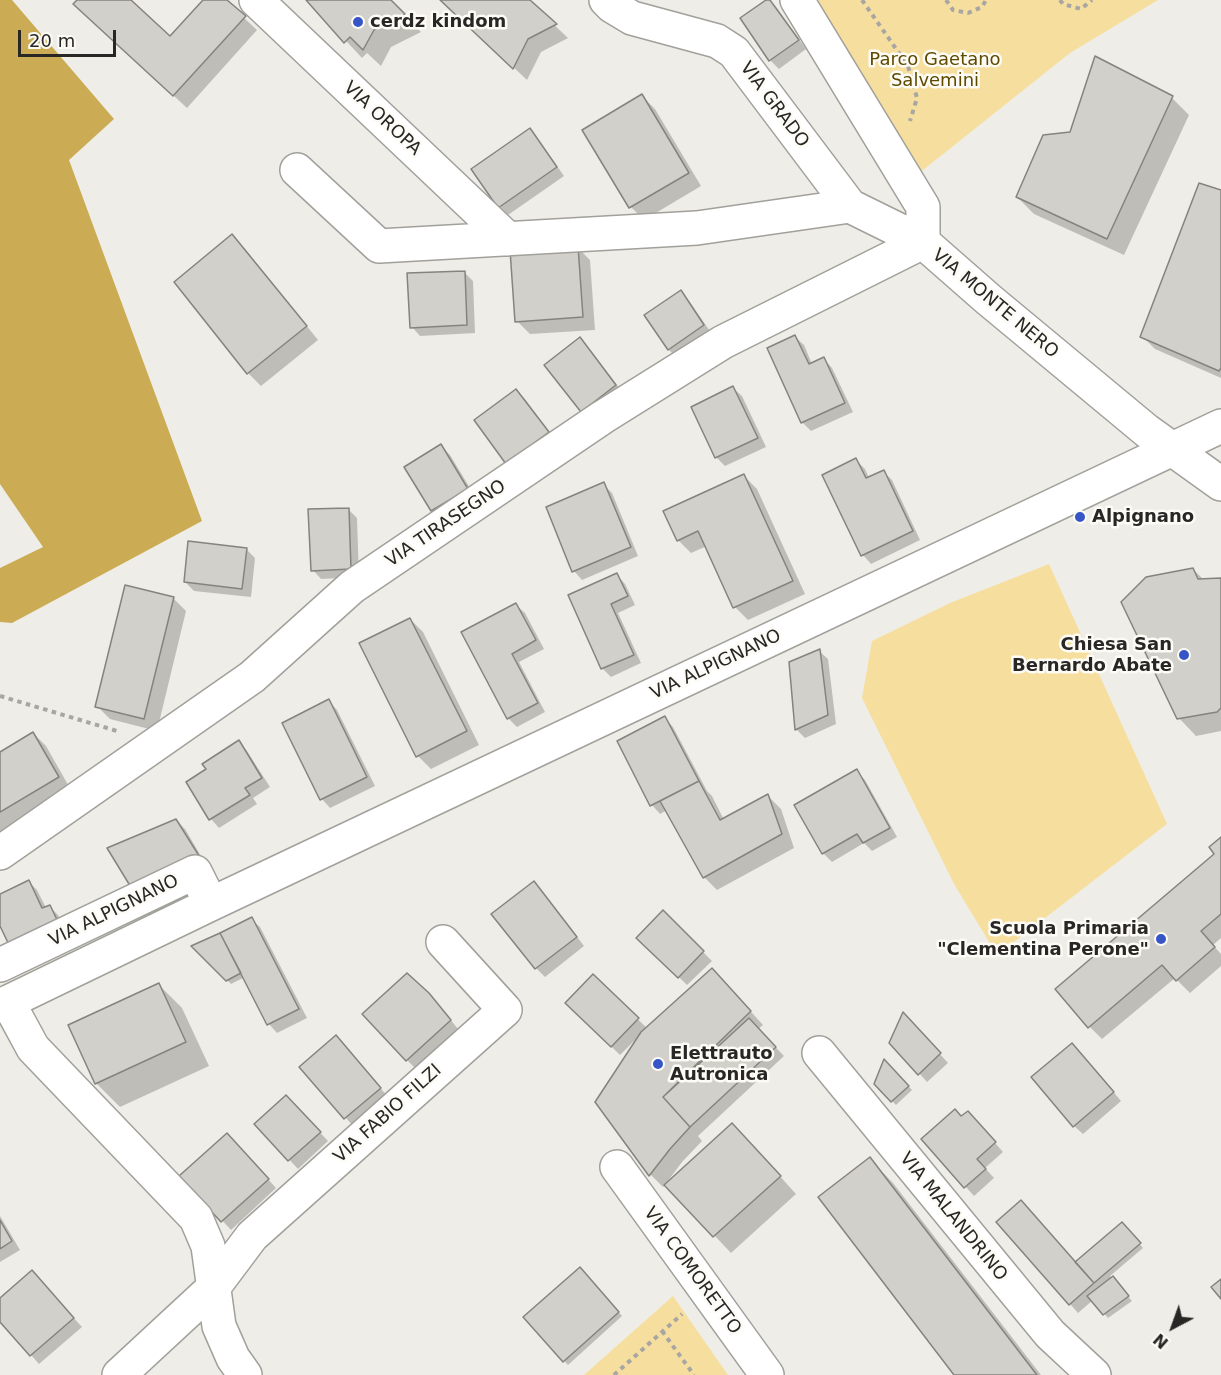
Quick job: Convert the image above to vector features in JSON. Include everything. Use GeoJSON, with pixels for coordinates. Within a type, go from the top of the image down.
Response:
{"type":"FeatureCollection","features":[{"type":"Feature","properties":{"kind":"street","name":"VIA OROPA"},"geometry":{"type":"LineString","coordinates":[[256,0],[508,239]]}},
{"type":"Feature","properties":{"kind":"street","name":"VIA GRADO"},"geometry":{"type":"LineString","coordinates":[[606,0],[632,18],[717,41],[734,52],[850,206],[923,242]]}},
{"type":"Feature","properties":{"kind":"street","name":"VIA MONTE NERO"},"geometry":{"type":"LineString","coordinates":[[797,0],[923,207],[923,242],[1147,431],[1221,484]]}},
{"type":"Feature","properties":{"kind":"street"},"geometry":{"type":"LineString","coordinates":[[297,170],[379,246],[698,228],[850,206]]}},
{"type":"Feature","properties":{"kind":"street","name":"VIA TIRASEGNO"},"geometry":{"type":"LineString","coordinates":[[0,853],[252,677],[352,587],[603,417],[723,342],[923,242]]}},
{"type":"Feature","properties":{"kind":"street","name":"VIA ALPIGNANO"},"geometry":{"type":"LineString","coordinates":[[4,1004],[1221,426]]}},
{"type":"Feature","properties":{"kind":"street","name":"VIA ALPIGNANO"},"geometry":{"type":"LineString","coordinates":[[0,965],[195,872],[211,904]]}},
{"type":"Feature","properties":{"kind":"street","name":"VIA FABIO FILZI"},"geometry":{"type":"LineString","coordinates":[[213,1288],[252,1236],[505,1010],[443,942]]}},
{"type":"Feature","properties":{"kind":"street"},"geometry":{"type":"LineString","coordinates":[[4,1004],[33,1048],[196,1218],[208,1246],[219,1326],[233,1358],[245,1375]]}},
{"type":"Feature","properties":{"kind":"street","name":"VIA MALANDRINO"},"geometry":{"type":"LineString","coordinates":[[819,1053],[1050,1334],[1094,1375]]}},
{"type":"Feature","properties":{"kind":"street","name":"VIA COMORETTO"},"geometry":{"type":"LineString","coordinates":[[617,1167],[767,1375]]}},
{"type":"Feature","properties":{"kind":"street"},"geometry":{"type":"LineString","coordinates":[[119,1375],[213,1288]]}},
{"type":"Feature","properties":{"kind":"path"},"geometry":{"type":"LineString","coordinates":[[862,0],[908,66],[917,98],[909,122],[882,141]]}},
{"type":"Feature","properties":{"kind":"path"},"geometry":{"type":"LineString","coordinates":[[946,0],[953,10],[968,13],[982,7],[986,0]]}},
{"type":"Feature","properties":{"kind":"path"},"geometry":{"type":"LineString","coordinates":[[1060,0],[1063,4],[1082,9],[1092,0]]}},
{"type":"Feature","properties":{"kind":"path"},"geometry":{"type":"LineString","coordinates":[[0,696],[156,743]]}},
{"type":"Feature","properties":{"kind":"path"},"geometry":{"type":"LineString","coordinates":[[614,1375],[707,1291]]}},
{"type":"Feature","properties":{"kind":"path"},"geometry":{"type":"LineString","coordinates":[[662,1331],[694,1375]]}},
{"type":"Feature","properties":{"kind":"green space","name":"Parco Gaetano Salvemini"},"geometry":{"type":"Polygon","coordinates":[[[807,0],[1158,0],[1070,53],[918,174],[807,0]]]}},
{"type":"Feature","properties":{"kind":"green space"},"geometry":{"type":"Polygon","coordinates":[[[1049,564],[1167,824],[997,955],[954,884],[862,698],[872,641],[950,603],[1049,564]]]}},
{"type":"Feature","properties":{"kind":"green space"},"geometry":{"type":"Polygon","coordinates":[[[673,1296],[728,1375],[584,1375],[673,1296]]]}},
{"type":"Feature","properties":{"kind":"shaded area"},"geometry":{"type":"Polygon","coordinates":[[[0,0],[12,0],[114,119],[69,160],[202,521],[12,623],[0,622],[0,568],[43,547],[0,484],[0,0]]]}},
{"type":"Feature","properties":{"kind":"building"},"geometry":{"type":"Polygon","coordinates":[[[77,0],[131,0],[170,36],[203,0],[227,0],[246,16],[173,96],[73,4],[77,0]]]}},
{"type":"Feature","properties":{"kind":"building","name":"cerdz kindom"},"geometry":{"type":"Polygon","coordinates":[[[306,0],[391,0],[405,14],[374,30],[363,50],[350,37],[344,43],[306,0]]]}},
{"type":"Feature","properties":{"kind":"building"},"geometry":{"type":"Polygon","coordinates":[[[440,0],[530,0],[557,24],[528,39],[513,69],[440,0]]]}},
{"type":"Feature","properties":{"kind":"building"},"geometry":{"type":"Polygon","coordinates":[[[766,0],[770,0],[799,40],[769,61],[740,18],[766,0]]]}},
{"type":"Feature","properties":{"kind":"building"},"geometry":{"type":"Polygon","coordinates":[[[1095,56],[1173,96],[1107,239],[1016,197],[1043,135],[1070,132],[1095,56]]]}},
{"type":"Feature","properties":{"kind":"building"},"geometry":{"type":"Polygon","coordinates":[[[642,94],[689,173],[629,208],[582,130],[642,94]]]}},
{"type":"Feature","properties":{"kind":"building"},"geometry":{"type":"Polygon","coordinates":[[[530,128],[557,167],[498,208],[471,169],[530,128]]]}},
{"type":"Feature","properties":{"kind":"building"},"geometry":{"type":"Polygon","coordinates":[[[1199,183],[1221,190],[1221,368],[1219,371],[1140,337],[1199,183]]]}},
{"type":"Feature","properties":{"kind":"building"},"geometry":{"type":"Polygon","coordinates":[[[232,234],[307,326],[247,374],[174,282],[232,234]]]}},
{"type":"Feature","properties":{"kind":"building"},"geometry":{"type":"Polygon","coordinates":[[[578,246],[583,317],[515,322],[510,250],[578,246]]]}},
{"type":"Feature","properties":{"kind":"building"},"geometry":{"type":"Polygon","coordinates":[[[465,271],[467,325],[410,328],[407,273],[465,271]]]}},
{"type":"Feature","properties":{"kind":"building"},"geometry":{"type":"Polygon","coordinates":[[[681,290],[704,325],[668,350],[644,315],[681,290]]]}},
{"type":"Feature","properties":{"kind":"building"},"geometry":{"type":"Polygon","coordinates":[[[795,335],[809,364],[824,357],[845,403],[801,423],[767,348],[795,335]]]}},
{"type":"Feature","properties":{"kind":"building"},"geometry":{"type":"Polygon","coordinates":[[[580,337],[616,385],[581,412],[544,365],[580,337]]]}},
{"type":"Feature","properties":{"kind":"building"},"geometry":{"type":"Polygon","coordinates":[[[733,386],[758,438],[715,458],[691,407],[733,386]]]}},
{"type":"Feature","properties":{"kind":"building"},"geometry":{"type":"Polygon","coordinates":[[[516,389],[549,432],[506,464],[474,420],[516,389]]]}},
{"type":"Feature","properties":{"kind":"building"},"geometry":{"type":"Polygon","coordinates":[[[441,444],[468,489],[431,511],[404,467],[441,444]]]}},
{"type":"Feature","properties":{"kind":"building"},"geometry":{"type":"Polygon","coordinates":[[[856,458],[866,478],[884,470],[913,531],[861,556],[822,475],[856,458]]]}},
{"type":"Feature","properties":{"kind":"building"},"geometry":{"type":"Polygon","coordinates":[[[744,474],[793,581],[733,608],[698,531],[677,541],[663,511],[744,474]]]}},
{"type":"Feature","properties":{"kind":"building"},"geometry":{"type":"Polygon","coordinates":[[[604,482],[631,547],[572,572],[546,507],[604,482]]]}},
{"type":"Feature","properties":{"kind":"building"},"geometry":{"type":"Polygon","coordinates":[[[349,508],[351,569],[311,571],[308,509],[349,508]]]}},
{"type":"Feature","properties":{"kind":"building"},"geometry":{"type":"Polygon","coordinates":[[[188,541],[247,548],[242,589],[184,582],[188,541]]]}},
{"type":"Feature","properties":{"kind":"building","name":"Chiesa San Bernardo Abate"},"geometry":{"type":"Polygon","coordinates":[[[1193,568],[1198,579],[1221,578],[1221,708],[1217,712],[1177,719],[1121,602],[1146,577],[1193,568]]]}},
{"type":"Feature","properties":{"kind":"building"},"geometry":{"type":"Polygon","coordinates":[[[617,573],[628,596],[611,604],[634,655],[601,669],[568,595],[617,573]]]}},
{"type":"Feature","properties":{"kind":"building"},"geometry":{"type":"Polygon","coordinates":[[[125,585],[174,597],[144,719],[95,707],[125,585]]]}},
{"type":"Feature","properties":{"kind":"building"},"geometry":{"type":"Polygon","coordinates":[[[516,603],[536,640],[512,654],[538,703],[507,719],[461,632],[516,603]]]}},
{"type":"Feature","properties":{"kind":"building"},"geometry":{"type":"Polygon","coordinates":[[[410,618],[467,731],[416,757],[359,643],[410,618]]]}},
{"type":"Feature","properties":{"kind":"building"},"geometry":{"type":"Polygon","coordinates":[[[820,649],[828,715],[795,730],[789,662],[820,649]]]}},
{"type":"Feature","properties":{"kind":"building"},"geometry":{"type":"Polygon","coordinates":[[[329,699],[367,777],[320,800],[282,723],[329,699]]]}},
{"type":"Feature","properties":{"kind":"building"},"geometry":{"type":"Polygon","coordinates":[[[665,716],[699,781],[650,806],[617,741],[665,716]]]}},
{"type":"Feature","properties":{"kind":"building"},"geometry":{"type":"Polygon","coordinates":[[[33,732],[59,777],[0,812],[0,752],[33,732]]]}},
{"type":"Feature","properties":{"kind":"building"},"geometry":{"type":"Polygon","coordinates":[[[239,740],[262,778],[245,788],[250,795],[209,820],[186,782],[206,769],[202,764],[239,740]]]}},
{"type":"Feature","properties":{"kind":"building"},"geometry":{"type":"Polygon","coordinates":[[[857,769],[890,828],[863,843],[857,834],[822,854],[794,805],[857,769]]]}},
{"type":"Feature","properties":{"kind":"building"},"geometry":{"type":"Polygon","coordinates":[[[699,781],[720,820],[768,794],[782,834],[703,878],[660,801],[699,781]]]}},
{"type":"Feature","properties":{"kind":"building"},"geometry":{"type":"Polygon","coordinates":[[[176,819],[201,859],[132,889],[107,848],[176,819]]]}},
{"type":"Feature","properties":{"kind":"building","name":"Scuola Primaria \"Clementina Perone\""},"geometry":{"type":"Polygon","coordinates":[[[1221,837],[1221,914],[1201,931],[1215,947],[1176,981],[1162,965],[1088,1028],[1055,989],[1214,854],[1209,847],[1221,837]]]}},
{"type":"Feature","properties":{"kind":"building"},"geometry":{"type":"Polygon","coordinates":[[[29,880],[42,908],[50,905],[60,926],[11,949],[0,926],[0,894],[29,880]]]}},
{"type":"Feature","properties":{"kind":"building"},"geometry":{"type":"Polygon","coordinates":[[[534,881],[577,937],[535,969],[491,914],[534,881]]]}},
{"type":"Feature","properties":{"kind":"building"},"geometry":{"type":"Polygon","coordinates":[[[663,910],[704,951],[678,978],[636,938],[663,910]]]}},
{"type":"Feature","properties":{"kind":"building"},"geometry":{"type":"Polygon","coordinates":[[[252,917],[299,1009],[267,1025],[220,933],[252,917]]]}},
{"type":"Feature","properties":{"kind":"building"},"geometry":{"type":"Polygon","coordinates":[[[220,933],[241,973],[226,981],[191,946],[220,933]]]}},
{"type":"Feature","properties":{"kind":"building","name":"Elettrauto Autronica"},"geometry":{"type":"Polygon","coordinates":[[[712,968],[751,1011],[663,1097],[690,1127],[649,1176],[595,1102],[641,1032],[712,968]]]}},
{"type":"Feature","properties":{"kind":"building"},"geometry":{"type":"Polygon","coordinates":[[[407,973],[429,993],[451,1020],[406,1061],[362,1014],[407,973]]]}},
{"type":"Feature","properties":{"kind":"building"},"geometry":{"type":"Polygon","coordinates":[[[593,974],[639,1018],[611,1047],[565,1003],[593,974]]]}},
{"type":"Feature","properties":{"kind":"building"},"geometry":{"type":"Polygon","coordinates":[[[159,983],[186,1042],[95,1084],[68,1025],[159,983]]]}},
{"type":"Feature","properties":{"kind":"building"},"geometry":{"type":"Polygon","coordinates":[[[903,1012],[941,1053],[918,1075],[889,1043],[903,1012]]]}},
{"type":"Feature","properties":{"kind":"building"},"geometry":{"type":"Polygon","coordinates":[[[749,1018],[776,1047],[690,1127],[663,1097],[749,1018]]]}},
{"type":"Feature","properties":{"kind":"building"},"geometry":{"type":"Polygon","coordinates":[[[336,1035],[381,1088],[344,1119],[299,1067],[336,1035]]]}},
{"type":"Feature","properties":{"kind":"building"},"geometry":{"type":"Polygon","coordinates":[[[1072,1043],[1114,1092],[1073,1127],[1031,1077],[1072,1043]]]}},
{"type":"Feature","properties":{"kind":"building"},"geometry":{"type":"Polygon","coordinates":[[[884,1059],[909,1086],[891,1102],[874,1084],[884,1059]]]}},
{"type":"Feature","properties":{"kind":"building"},"geometry":{"type":"Polygon","coordinates":[[[286,1095],[321,1132],[288,1161],[254,1124],[286,1095]]]}},
{"type":"Feature","properties":{"kind":"building"},"geometry":{"type":"Polygon","coordinates":[[[955,1109],[961,1116],[968,1111],[996,1142],[977,1159],[986,1169],[964,1188],[921,1139],[955,1109]]]}},
{"type":"Feature","properties":{"kind":"building"},"geometry":{"type":"Polygon","coordinates":[[[732,1123],[781,1176],[713,1237],[664,1185],[732,1123]]]}},
{"type":"Feature","properties":{"kind":"building"},"geometry":{"type":"Polygon","coordinates":[[[227,1133],[269,1179],[221,1222],[179,1176],[227,1133]]]}},
{"type":"Feature","properties":{"kind":"building"},"geometry":{"type":"Polygon","coordinates":[[[870,1157],[1037,1375],[954,1375],[818,1197],[870,1157]]]}},
{"type":"Feature","properties":{"kind":"building"},"geometry":{"type":"Polygon","coordinates":[[[1021,1200],[1094,1283],[1069,1305],[996,1222],[1021,1200]]]}},
{"type":"Feature","properties":{"kind":"building"},"geometry":{"type":"Polygon","coordinates":[[[0,1220],[12,1241],[0,1249],[0,1220]]]}},
{"type":"Feature","properties":{"kind":"building"},"geometry":{"type":"Polygon","coordinates":[[[1122,1222],[1141,1243],[1094,1283],[1075,1262],[1122,1222]]]}},
{"type":"Feature","properties":{"kind":"building"},"geometry":{"type":"Polygon","coordinates":[[[580,1267],[619,1312],[563,1362],[523,1317],[580,1267]]]}},
{"type":"Feature","properties":{"kind":"building"},"geometry":{"type":"Polygon","coordinates":[[[32,1270],[74,1318],[30,1356],[0,1322],[0,1298],[32,1270]]]}},
{"type":"Feature","properties":{"kind":"building"},"geometry":{"type":"Polygon","coordinates":[[[1113,1276],[1129,1296],[1103,1315],[1087,1296],[1113,1276]]]}},
{"type":"Feature","properties":{"kind":"building"},"geometry":{"type":"Polygon","coordinates":[[[1221,1279],[1221,1299],[1211,1287],[1221,1279]]]}},
{"type":"Feature","properties":{"kind":"place","name":"cerdz kindom"},"geometry":{"type":"Point","coordinates":[358,22]}},
{"type":"Feature","properties":{"kind":"place","name":"Alpignano"},"geometry":{"type":"Point","coordinates":[1080,517]}},
{"type":"Feature","properties":{"kind":"place","name":"Chiesa San Bernardo Abate"},"geometry":{"type":"Point","coordinates":[1184,655]}},
{"type":"Feature","properties":{"kind":"place","name":"Scuola Primaria \"Clementina Perone\""},"geometry":{"type":"Point","coordinates":[1161,939]}},
{"type":"Feature","properties":{"kind":"place","name":"Elettrauto Autronica"},"geometry":{"type":"Point","coordinates":[658,1064]}}]}
